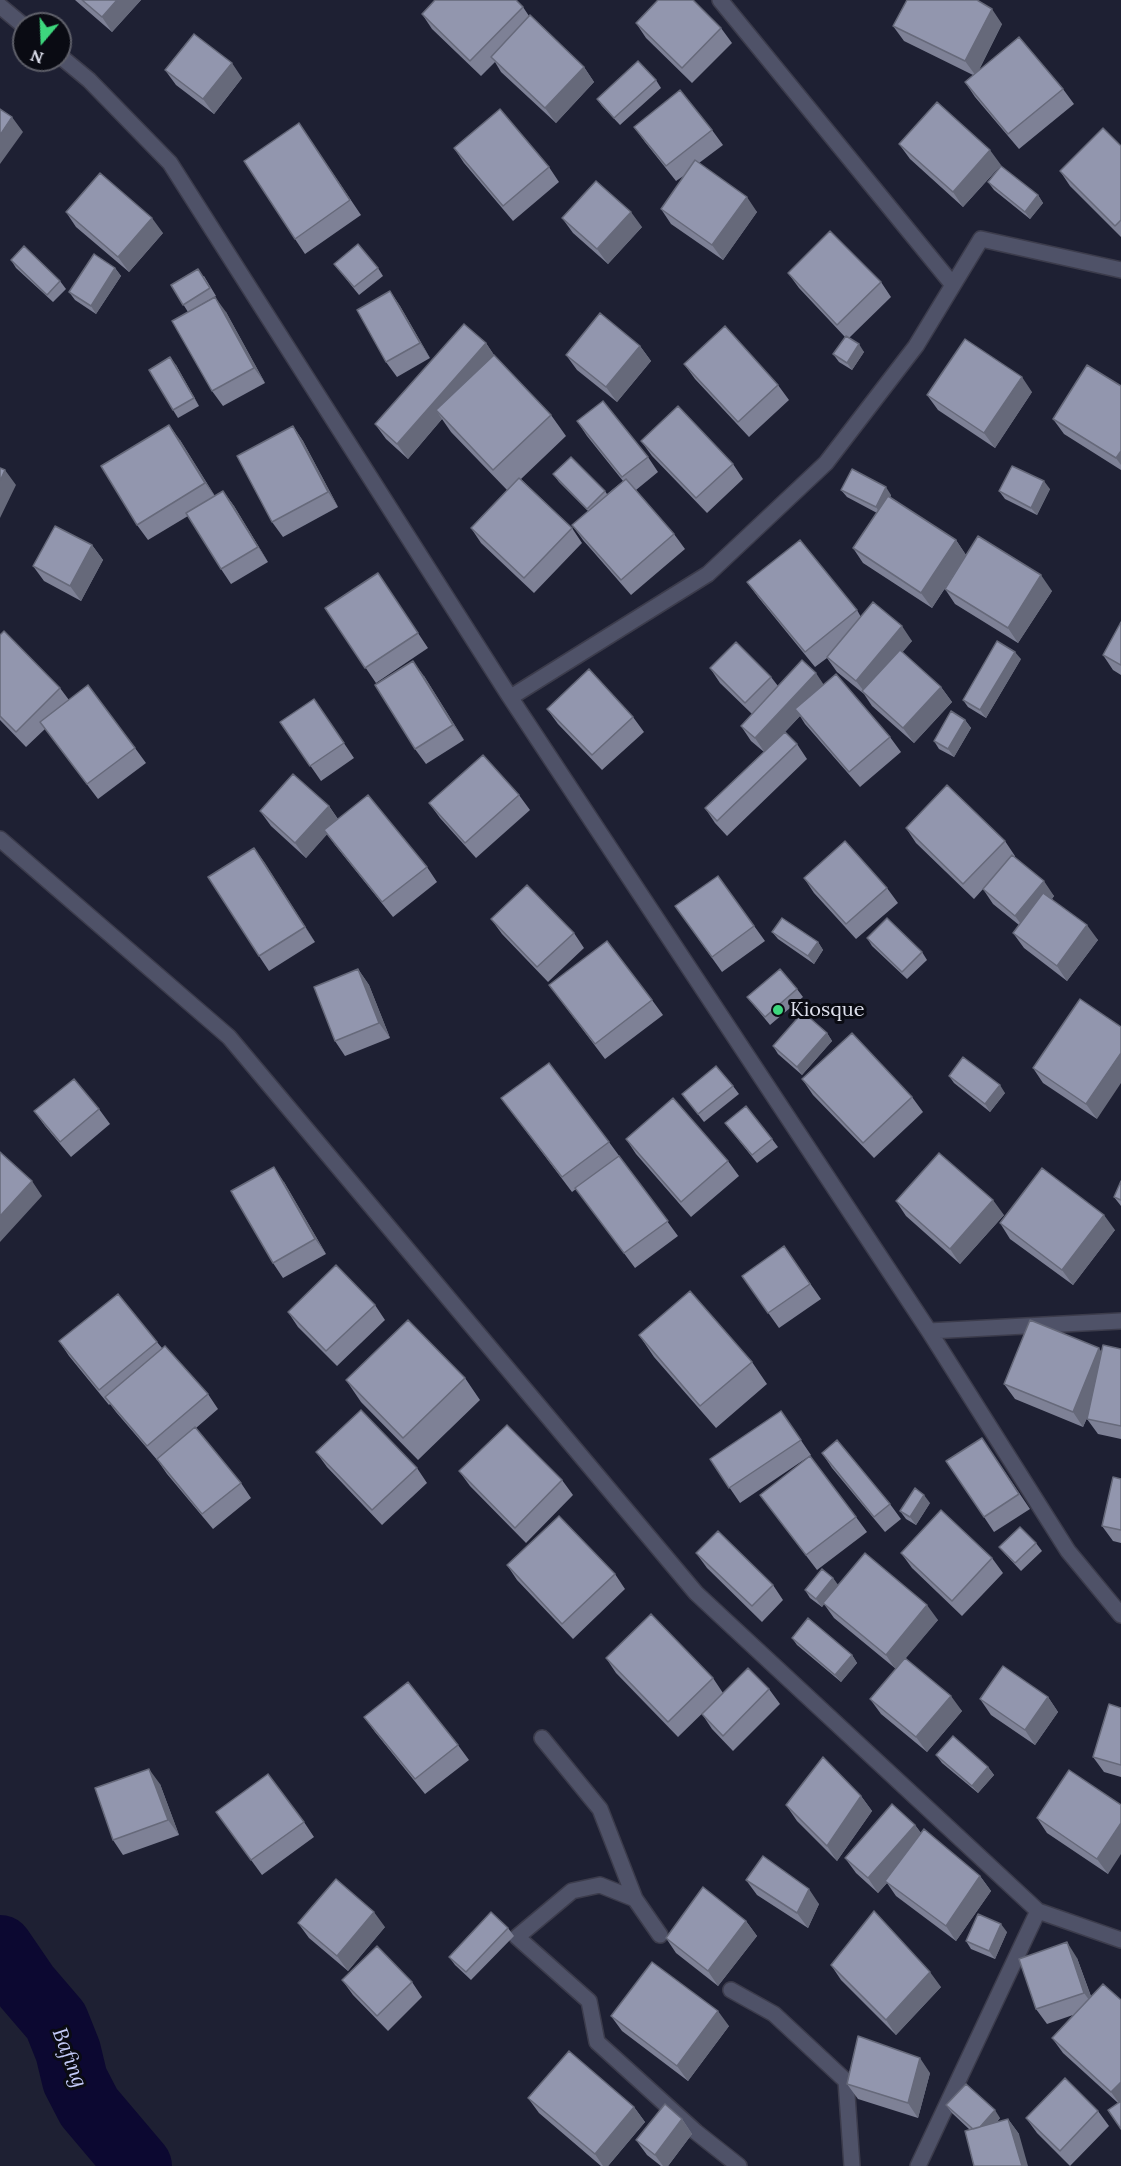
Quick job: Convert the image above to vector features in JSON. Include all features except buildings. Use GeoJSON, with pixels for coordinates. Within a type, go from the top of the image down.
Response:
{"type":"FeatureCollection","features":[{"type":"Feature","properties":{"kind":"street"},"geometry":{"type":"LineString","coordinates":[[720,0],[953,285]]}},
{"type":"Feature","properties":{"kind":"street"},"geometry":{"type":"LineString","coordinates":[[0,6],[12,16]]}},
{"type":"Feature","properties":{"kind":"street"},"geometry":{"type":"LineString","coordinates":[[72,66],[89,80],[170,163],[511,698],[928,1330],[1068,1551],[1121,1615]]}},
{"type":"Feature","properties":{"kind":"street"},"geometry":{"type":"LineString","coordinates":[[511,698],[708,574],[826,463],[916,346],[981,240],[1121,270]]}},
{"type":"Feature","properties":{"kind":"street"},"geometry":{"type":"LineString","coordinates":[[0,839],[230,1036],[696,1593],[1038,1911],[1121,1941]]}},
{"type":"Feature","properties":{"kind":"street"},"geometry":{"type":"LineString","coordinates":[[928,1330],[1121,1321]]}},
{"type":"Feature","properties":{"kind":"street"},"geometry":{"type":"LineString","coordinates":[[542,1738],[600,1809],[634,1899],[660,1935]]}},
{"type":"Feature","properties":{"kind":"street"},"geometry":{"type":"LineString","coordinates":[[634,1899],[600,1885],[572,1891],[517,1937],[589,2001],[597,2042],[704,2138],[739,2166]]}},
{"type":"Feature","properties":{"kind":"street"},"geometry":{"type":"LineString","coordinates":[[918,2166],[1038,1911]]}},
{"type":"Feature","properties":{"kind":"street"},"geometry":{"type":"LineString","coordinates":[[731,1990],[774,2014],[846,2081],[852,2166]]}},
{"type":"Feature","properties":{"kind":"waterway","name":"Bafing"},"geometry":{"type":"LineString","coordinates":[[0,1948],[26,1986],[56,2021],[68,2051],[75,2080],[89,2107],[139,2166]]}},
{"type":"Feature","properties":{"kind":"place","name":"Kiosque"},"geometry":{"type":"Point","coordinates":[778,1010]}}]}
